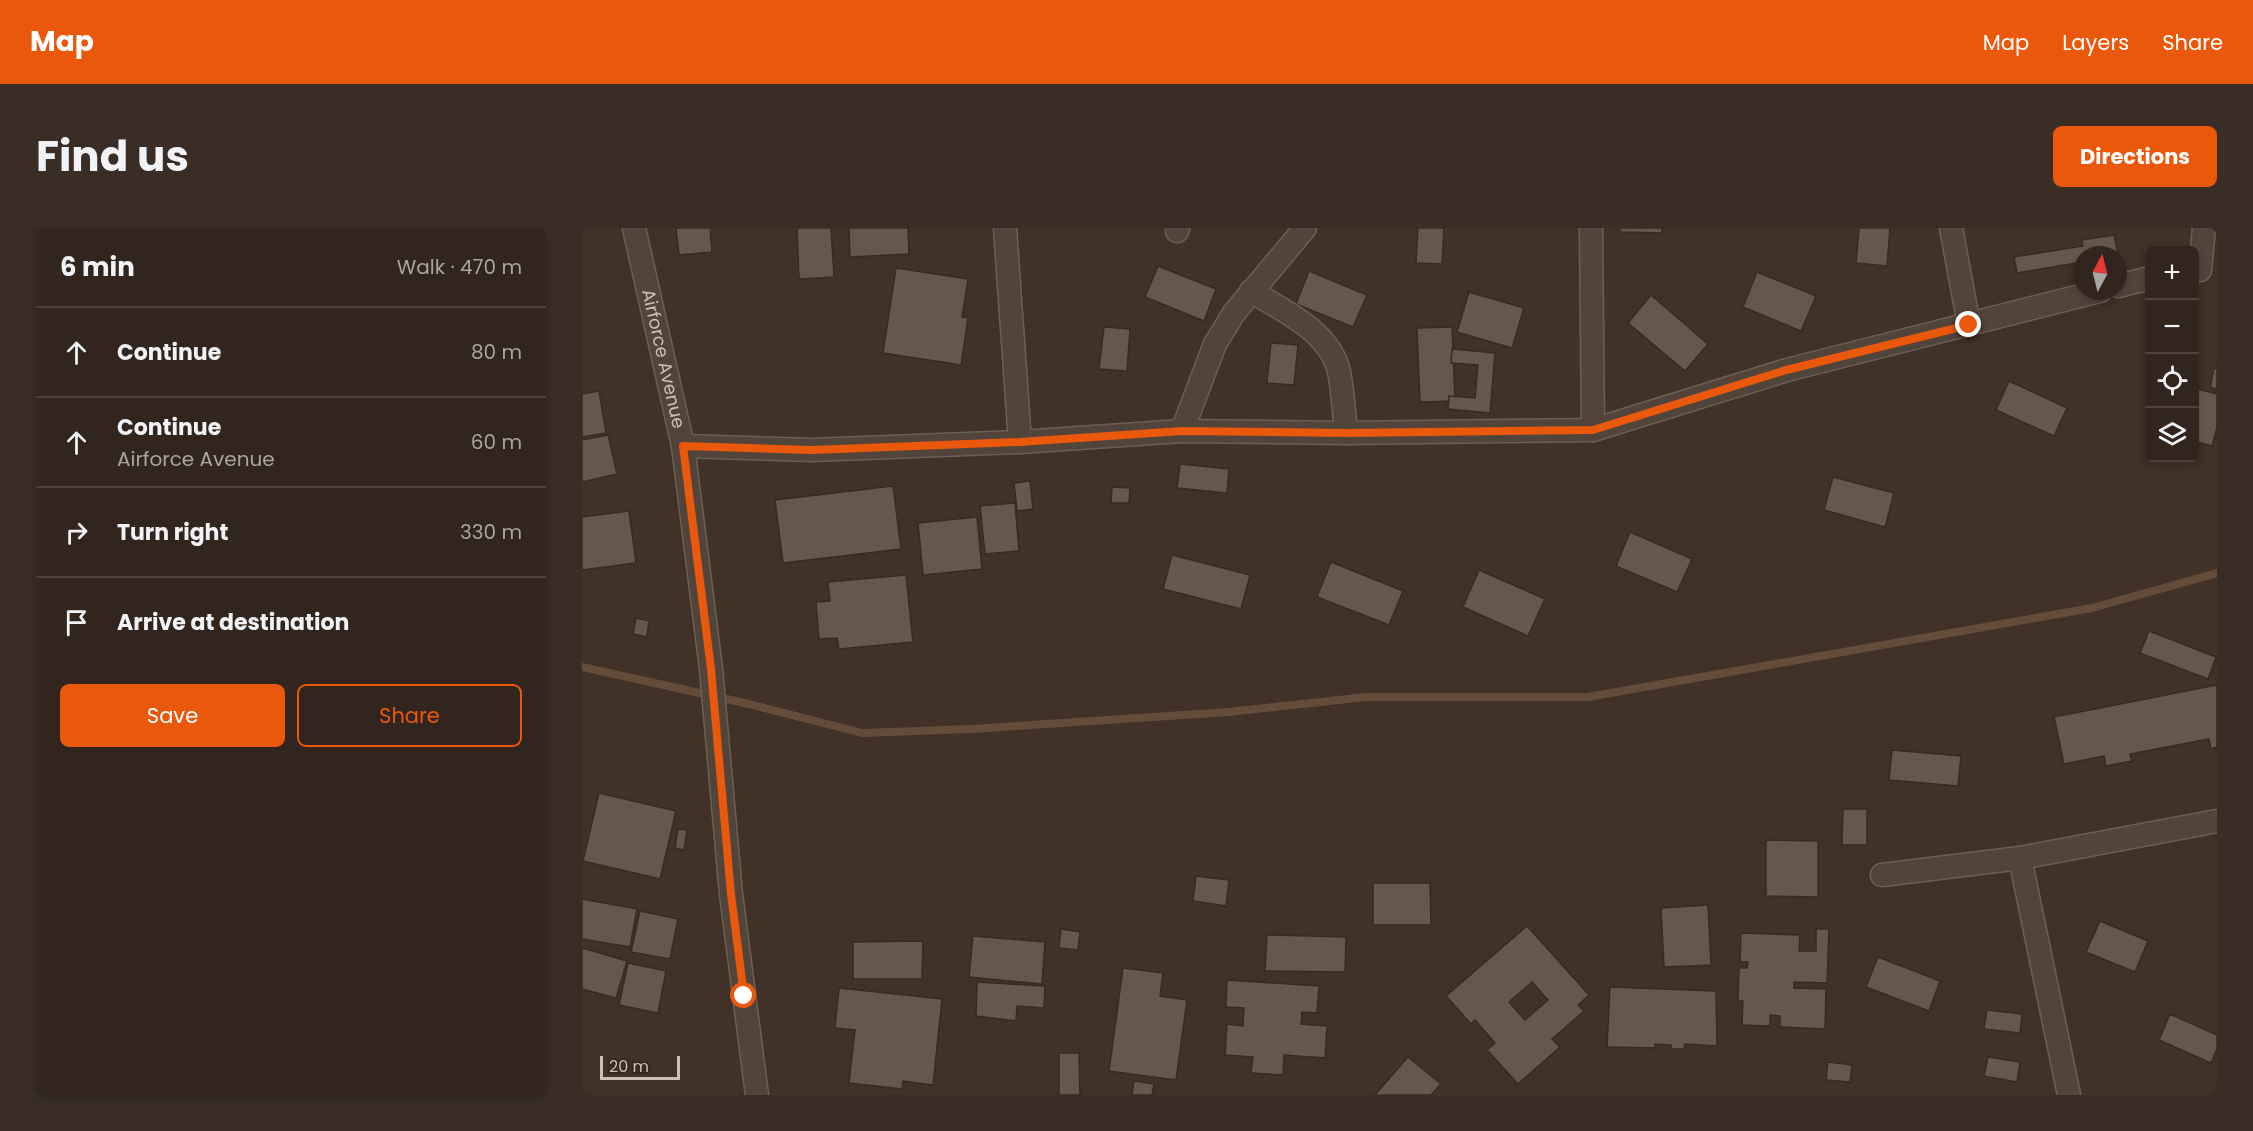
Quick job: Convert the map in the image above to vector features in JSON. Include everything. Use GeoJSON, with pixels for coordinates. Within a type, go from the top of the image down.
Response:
{"type":"FeatureCollection","features":[{"type":"Feature","properties":{"kind":"street","name":"Airforce Avenue"},"geometry":{"type":"LineString","coordinates":[[634,228],[683,446],[711,669],[731,894],[757,1095]]}},
{"type":"Feature","properties":{"kind":"street"},"geometry":{"type":"LineString","coordinates":[[1005,228],[1020,442]]}},
{"type":"Feature","properties":{"kind":"street"},"geometry":{"type":"LineString","coordinates":[[1182,431],[1215,345],[1234,313],[1305,228]]}},
{"type":"Feature","properties":{"kind":"street"},"geometry":{"type":"LineString","coordinates":[[1591,228],[1593,430]]}},
{"type":"Feature","properties":{"kind":"street"},"geometry":{"type":"LineString","coordinates":[[1951,228],[1969,325]]}},
{"type":"Feature","properties":{"kind":"street"},"geometry":{"type":"LineString","coordinates":[[2204,228],[2204,269]]}},
{"type":"Feature","properties":{"kind":"street"},"geometry":{"type":"LineString","coordinates":[[2127,284],[2145,279]]}},
{"type":"Feature","properties":{"kind":"street"},"geometry":{"type":"LineString","coordinates":[[1251,291],[1301,322],[1323,341],[1339,370],[1347,433]]}},
{"type":"Feature","properties":{"kind":"street"},"geometry":{"type":"LineString","coordinates":[[683,446],[812,450],[1020,442],[1182,431],[1347,433],[1593,430],[1786,370],[2073,298]]}},
{"type":"Feature","properties":{"kind":"street"},"geometry":{"type":"LineString","coordinates":[[1882,876],[2020,858],[2217,821]]}},
{"type":"Feature","properties":{"kind":"street"},"geometry":{"type":"LineString","coordinates":[[2020,858],[2069,1095]]}},
{"type":"Feature","properties":{"kind":"building"},"geometry":{"type":"Polygon","coordinates":[[[676,228],[710,228],[712,252],[679,255],[676,228]]]}},
{"type":"Feature","properties":{"kind":"building"},"geometry":{"type":"Polygon","coordinates":[[[797,228],[831,228],[834,277],[799,279],[797,228]]]}},
{"type":"Feature","properties":{"kind":"building"},"geometry":{"type":"Polygon","coordinates":[[[849,228],[908,228],[909,254],[850,257],[849,228]]]}},
{"type":"Feature","properties":{"kind":"building"},"geometry":{"type":"Polygon","coordinates":[[[1418,228],[1444,228],[1442,264],[1416,263],[1418,228]]]}},
{"type":"Feature","properties":{"kind":"building"},"geometry":{"type":"Polygon","coordinates":[[[1620,228],[1662,228],[1662,233],[1620,232],[1620,228]]]}},
{"type":"Feature","properties":{"kind":"building"},"geometry":{"type":"Polygon","coordinates":[[[1859,228],[1890,228],[1887,266],[1856,263],[1859,228]]]}},
{"type":"Feature","properties":{"kind":"building"},"geometry":{"type":"Polygon","coordinates":[[[2114,235],[2116,246],[2083,246],[2082,240],[2114,235]]]}},
{"type":"Feature","properties":{"kind":"building"},"geometry":{"type":"Polygon","coordinates":[[[2073,248],[2073,264],[2017,273],[2014,257],[2073,248]]]}},
{"type":"Feature","properties":{"kind":"building"},"geometry":{"type":"Polygon","coordinates":[[[1158,266],[1216,289],[1204,321],[1145,297],[1158,266]]]}},
{"type":"Feature","properties":{"kind":"building"},"geometry":{"type":"Polygon","coordinates":[[[896,268],[968,279],[962,317],[968,318],[961,365],[883,353],[896,268]]]}},
{"type":"Feature","properties":{"kind":"building"},"geometry":{"type":"Polygon","coordinates":[[[1309,271],[1367,295],[1353,327],[1296,304],[1309,271]]]}},
{"type":"Feature","properties":{"kind":"building"},"geometry":{"type":"Polygon","coordinates":[[[1757,272],[1816,296],[1801,331],[1743,307],[1757,272]]]}},
{"type":"Feature","properties":{"kind":"building"},"geometry":{"type":"Polygon","coordinates":[[[1469,292],[1524,308],[1512,348],[1457,332],[1469,292]]]}},
{"type":"Feature","properties":{"kind":"building"},"geometry":{"type":"Polygon","coordinates":[[[1651,295],[1708,344],[1685,371],[1628,323],[1651,295]]]}},
{"type":"Feature","properties":{"kind":"building"},"geometry":{"type":"Polygon","coordinates":[[[1104,327],[1130,329],[1127,371],[1099,369],[1104,327]]]}},
{"type":"Feature","properties":{"kind":"building"},"geometry":{"type":"Polygon","coordinates":[[[1452,327],[1455,401],[1420,402],[1417,328],[1452,327]]]}},
{"type":"Feature","properties":{"kind":"building"},"geometry":{"type":"Polygon","coordinates":[[[1271,343],[1298,345],[1294,385],[1267,383],[1271,343]]]}},
{"type":"Feature","properties":{"kind":"building"},"geometry":{"type":"Polygon","coordinates":[[[1452,349],[1495,353],[1490,413],[1448,409],[1449,396],[1475,398],[1478,365],[1451,363],[1452,349]]]}},
{"type":"Feature","properties":{"kind":"building"},"geometry":{"type":"Polygon","coordinates":[[[2214,368],[2217,369],[2217,389],[2210,387],[2214,368]]]}},
{"type":"Feature","properties":{"kind":"building"},"geometry":{"type":"Polygon","coordinates":[[[2009,381],[2067,408],[2054,436],[1996,410],[2009,381]]]}},
{"type":"Feature","properties":{"kind":"building"},"geometry":{"type":"Polygon","coordinates":[[[2199,389],[2217,394],[2217,428],[2212,446],[2199,442],[2199,389]]]}},
{"type":"Feature","properties":{"kind":"building"},"geometry":{"type":"Polygon","coordinates":[[[599,391],[606,433],[582,437],[582,394],[599,391]]]}},
{"type":"Feature","properties":{"kind":"building"},"geometry":{"type":"Polygon","coordinates":[[[608,435],[617,474],[582,482],[582,440],[608,435]]]}},
{"type":"Feature","properties":{"kind":"building"},"geometry":{"type":"Polygon","coordinates":[[[1180,464],[1229,469],[1227,493],[1177,488],[1180,464]]]}},
{"type":"Feature","properties":{"kind":"building"},"geometry":{"type":"Polygon","coordinates":[[[1833,477],[1894,493],[1885,527],[1824,510],[1833,477]]]}},
{"type":"Feature","properties":{"kind":"building"},"geometry":{"type":"Polygon","coordinates":[[[1030,481],[1033,509],[1017,511],[1014,483],[1030,481]]]}},
{"type":"Feature","properties":{"kind":"building"},"geometry":{"type":"Polygon","coordinates":[[[893,486],[901,549],[783,563],[775,500],[893,486]]]}},
{"type":"Feature","properties":{"kind":"building"},"geometry":{"type":"Polygon","coordinates":[[[1112,487],[1130,488],[1129,503],[1111,503],[1112,487]]]}},
{"type":"Feature","properties":{"kind":"building"},"geometry":{"type":"Polygon","coordinates":[[[1015,503],[1019,551],[985,554],[980,506],[1015,503]]]}},
{"type":"Feature","properties":{"kind":"building"},"geometry":{"type":"Polygon","coordinates":[[[629,511],[636,563],[582,570],[582,517],[629,511]]]}},
{"type":"Feature","properties":{"kind":"building"},"geometry":{"type":"Polygon","coordinates":[[[977,517],[982,569],[923,575],[918,523],[977,517]]]}},
{"type":"Feature","properties":{"kind":"building"},"geometry":{"type":"Polygon","coordinates":[[[1630,532],[1692,559],[1677,592],[1616,566],[1630,532]]]}},
{"type":"Feature","properties":{"kind":"building"},"geometry":{"type":"Polygon","coordinates":[[[1172,555],[1250,575],[1241,609],[1163,589],[1172,555]]]}},
{"type":"Feature","properties":{"kind":"building"},"geometry":{"type":"Polygon","coordinates":[[[1331,562],[1403,591],[1389,625],[1317,597],[1331,562]]]}},
{"type":"Feature","properties":{"kind":"building"},"geometry":{"type":"Polygon","coordinates":[[[1479,570],[1545,599],[1528,636],[1463,607],[1479,570]]]}},
{"type":"Feature","properties":{"kind":"building"},"geometry":{"type":"Polygon","coordinates":[[[906,575],[913,642],[839,649],[837,638],[819,639],[816,602],[830,601],[828,582],[906,575]]]}},
{"type":"Feature","properties":{"kind":"building"},"geometry":{"type":"Polygon","coordinates":[[[636,618],[649,621],[647,637],[633,634],[636,618]]]}},
{"type":"Feature","properties":{"kind":"building"},"geometry":{"type":"Polygon","coordinates":[[[2149,631],[2216,657],[2208,679],[2140,653],[2149,631]]]}},
{"type":"Feature","properties":{"kind":"building"},"geometry":{"type":"Polygon","coordinates":[[[2217,685],[2217,747],[2211,749],[2209,739],[2130,754],[2132,761],[2106,766],[2104,756],[2064,764],[2054,717],[2217,685]]]}},
{"type":"Feature","properties":{"kind":"building"},"geometry":{"type":"Polygon","coordinates":[[[1892,750],[1961,756],[1958,786],[1889,780],[1892,750]]]}},
{"type":"Feature","properties":{"kind":"building"},"geometry":{"type":"Polygon","coordinates":[[[599,793],[676,811],[660,879],[583,861],[599,793]]]}},
{"type":"Feature","properties":{"kind":"building"},"geometry":{"type":"Polygon","coordinates":[[[1843,809],[1867,809],[1867,845],[1842,845],[1843,809]]]}},
{"type":"Feature","properties":{"kind":"building"},"geometry":{"type":"Polygon","coordinates":[[[678,829],[687,830],[684,850],[675,848],[678,829]]]}},
{"type":"Feature","properties":{"kind":"building"},"geometry":{"type":"Polygon","coordinates":[[[1766,840],[1818,841],[1818,897],[1766,896],[1766,840]]]}},
{"type":"Feature","properties":{"kind":"building"},"geometry":{"type":"Polygon","coordinates":[[[1196,876],[1229,880],[1226,906],[1193,901],[1196,876]]]}},
{"type":"Feature","properties":{"kind":"building"},"geometry":{"type":"Polygon","coordinates":[[[1373,883],[1430,883],[1431,925],[1373,925],[1373,883]]]}},
{"type":"Feature","properties":{"kind":"building"},"geometry":{"type":"Polygon","coordinates":[[[582,899],[637,909],[630,947],[582,939],[582,899]]]}},
{"type":"Feature","properties":{"kind":"building"},"geometry":{"type":"Polygon","coordinates":[[[1708,905],[1711,965],[1664,967],[1661,908],[1708,905]]]}},
{"type":"Feature","properties":{"kind":"building"},"geometry":{"type":"Polygon","coordinates":[[[640,911],[678,919],[670,959],[631,952],[640,911]]]}},
{"type":"Feature","properties":{"kind":"building"},"geometry":{"type":"Polygon","coordinates":[[[2100,921],[2148,941],[2135,972],[2086,952],[2100,921]]]}},
{"type":"Feature","properties":{"kind":"building"},"geometry":{"type":"Polygon","coordinates":[[[1527,926],[1589,995],[1578,1005],[1584,1011],[1552,1039],[1560,1047],[1518,1084],[1487,1050],[1495,1043],[1475,1020],[1471,1024],[1446,996],[1527,926]],[[1532,982],[1509,1002],[1525,1020],[1548,1000],[1532,982]]]}},
{"type":"Feature","properties":{"kind":"building"},"geometry":{"type":"Polygon","coordinates":[[[1061,929],[1080,932],[1078,950],[1059,948],[1061,929]]]}},
{"type":"Feature","properties":{"kind":"building"},"geometry":{"type":"Polygon","coordinates":[[[1816,929],[1829,929],[1827,983],[1794,982],[1794,988],[1826,989],[1825,1029],[1780,1027],[1780,1016],[1770,1015],[1770,1026],[1742,1025],[1743,1001],[1738,1001],[1739,968],[1747,968],[1748,962],[1740,962],[1741,933],[1800,935],[1799,951],[1816,951],[1816,929]]]}},
{"type":"Feature","properties":{"kind":"building"},"geometry":{"type":"Polygon","coordinates":[[[1267,935],[1346,937],[1345,972],[1265,971],[1267,935]]]}},
{"type":"Feature","properties":{"kind":"building"},"geometry":{"type":"Polygon","coordinates":[[[973,936],[1045,942],[1042,984],[969,977],[973,936]]]}},
{"type":"Feature","properties":{"kind":"building"},"geometry":{"type":"Polygon","coordinates":[[[923,941],[922,979],[853,979],[853,942],[923,941]]]}},
{"type":"Feature","properties":{"kind":"building"},"geometry":{"type":"Polygon","coordinates":[[[582,948],[627,961],[616,998],[582,989],[582,948]]]}},
{"type":"Feature","properties":{"kind":"building"},"geometry":{"type":"Polygon","coordinates":[[[1878,957],[1940,981],[1929,1011],[1866,987],[1878,957]]]}},
{"type":"Feature","properties":{"kind":"building"},"geometry":{"type":"Polygon","coordinates":[[[628,963],[666,971],[658,1013],[619,1005],[628,963]]]}},
{"type":"Feature","properties":{"kind":"building"},"geometry":{"type":"Polygon","coordinates":[[[1123,968],[1163,973],[1160,996],[1187,1000],[1176,1080],[1109,1071],[1123,968]]]}},
{"type":"Feature","properties":{"kind":"building"},"geometry":{"type":"Polygon","coordinates":[[[1227,980],[1319,986],[1317,1013],[1302,1012],[1301,1024],[1327,1026],[1325,1058],[1284,1055],[1283,1075],[1251,1073],[1253,1057],[1225,1055],[1227,1024],[1243,1026],[1244,1008],[1226,1007],[1227,980]]]}},
{"type":"Feature","properties":{"kind":"building"},"geometry":{"type":"Polygon","coordinates":[[[977,982],[1045,986],[1044,1008],[1017,1006],[1016,1021],[976,1016],[977,982]]]}},
{"type":"Feature","properties":{"kind":"building"},"geometry":{"type":"Polygon","coordinates":[[[1610,987],[1716,991],[1717,1046],[1685,1044],[1684,1049],[1671,1049],[1671,1045],[1655,1044],[1655,1048],[1607,1047],[1610,987]]]}},
{"type":"Feature","properties":{"kind":"building"},"geometry":{"type":"Polygon","coordinates":[[[839,988],[942,999],[933,1085],[903,1081],[902,1089],[849,1083],[855,1030],[835,1028],[839,988]]]}},
{"type":"Feature","properties":{"kind":"building"},"geometry":{"type":"Polygon","coordinates":[[[1987,1010],[2022,1014],[2020,1033],[1984,1029],[1987,1010]]]}},
{"type":"Feature","properties":{"kind":"building"},"geometry":{"type":"Polygon","coordinates":[[[2170,1014],[2217,1035],[2217,1049],[2211,1063],[2159,1040],[2170,1014]]]}},
{"type":"Feature","properties":{"kind":"building"},"geometry":{"type":"Polygon","coordinates":[[[1059,1053],[1079,1053],[1080,1095],[1059,1095],[1059,1053]]]}},
{"type":"Feature","properties":{"kind":"building"},"geometry":{"type":"Polygon","coordinates":[[[1408,1057],[1441,1084],[1431,1095],[1375,1095],[1408,1057]]]}},
{"type":"Feature","properties":{"kind":"building"},"geometry":{"type":"Polygon","coordinates":[[[1988,1057],[2020,1062],[2017,1082],[1984,1076],[1988,1057]]]}},
{"type":"Feature","properties":{"kind":"building"},"geometry":{"type":"Polygon","coordinates":[[[1828,1062],[1852,1065],[1850,1082],[1826,1080],[1828,1062]]]}},
{"type":"Feature","properties":{"kind":"building"},"geometry":{"type":"Polygon","coordinates":[[[1134,1081],[1154,1084],[1152,1095],[1132,1095],[1134,1081]]]}},
{"type":"Feature","properties":{"kind":"waterway"},"geometry":{"type":"LineString","coordinates":[[582,667],[749,704],[862,733],[971,729],[1229,712],[1366,697],[1588,697],[2092,608],[2217,573]]}},
{"type":"Feature","properties":{"kind":"route"},"geometry":{"type":"LineString","coordinates":[[744,996],[731,894],[711,669],[683,446],[812,450],[1020,442],[1182,431],[1347,433],[1593,430],[1786,370],[1969,325]]}}]}
